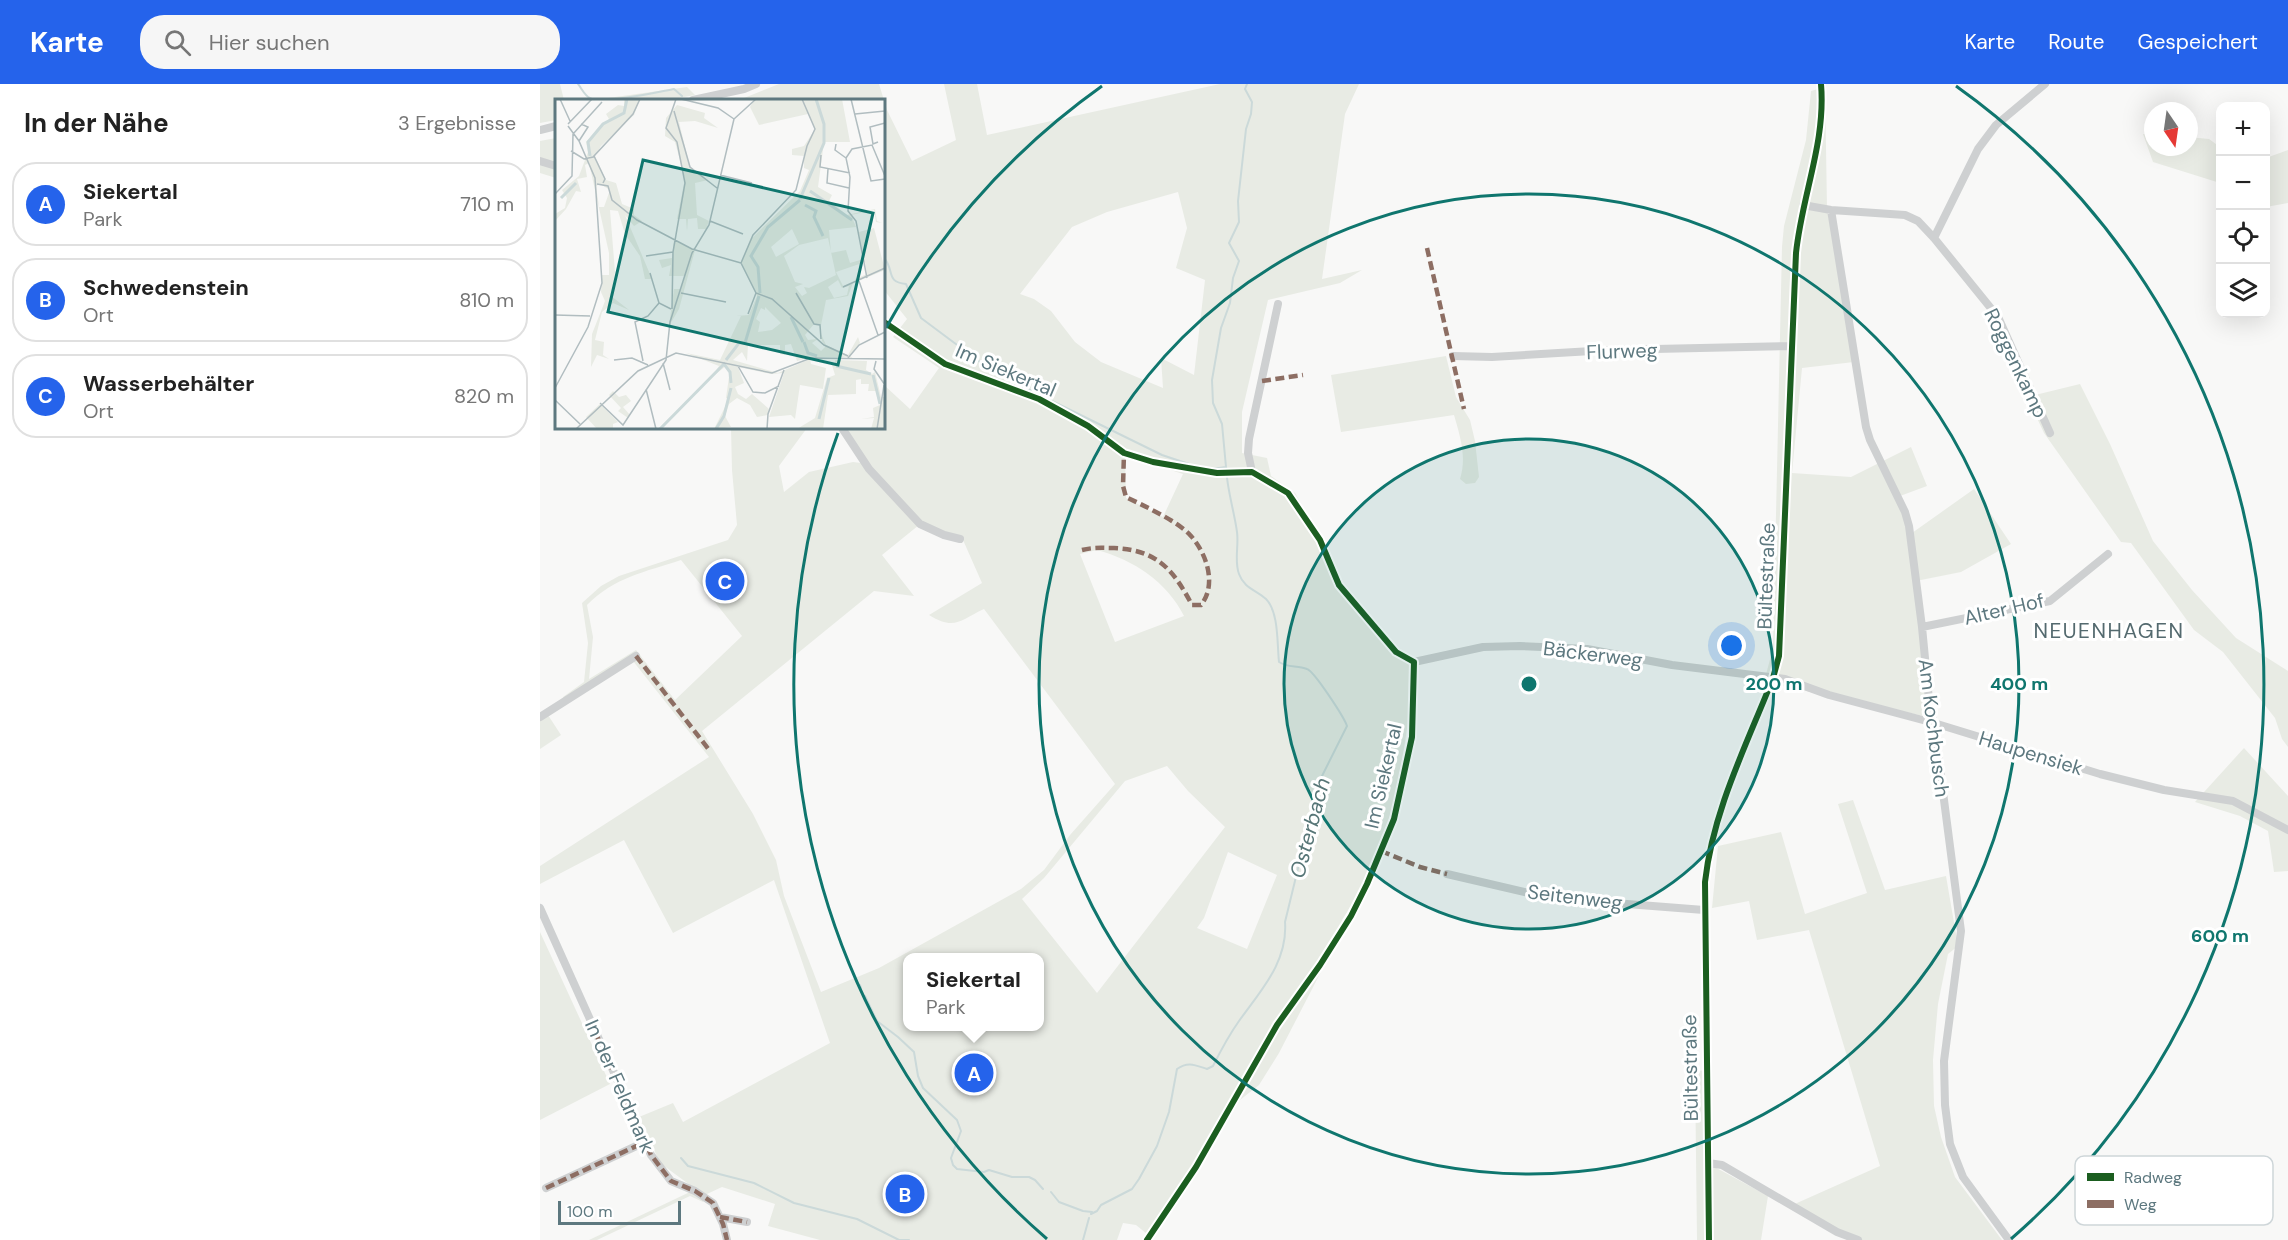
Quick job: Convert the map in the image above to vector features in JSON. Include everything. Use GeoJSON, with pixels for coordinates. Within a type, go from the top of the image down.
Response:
{"type":"FeatureCollection","features":[{"type":"Feature","properties":{"kind":"street"},"geometry":{"type":"LineString","coordinates":[[698,99],[744,89],[756,84]]}},
{"type":"Feature","properties":{"kind":"street","name":"Bültestraße"},"geometry":{"type":"LineString","coordinates":[[1709,1240],[1704,910],[1708,855],[1719,814],[1773,678],[1780,644],[1796,252],[1803,205],[1820,134],[1821,84]]}},
{"type":"Feature","properties":{"kind":"street"},"geometry":{"type":"LineString","coordinates":[[1934,238],[1978,149],[1996,124],[2045,84]]}},
{"type":"Feature","properties":{"kind":"street"},"geometry":{"type":"LineString","coordinates":[[540,130],[555,126]]}},
{"type":"Feature","properties":{"kind":"street"},"geometry":{"type":"LineString","coordinates":[[540,160],[555,166]]}},
{"type":"Feature","properties":{"kind":"street","name":"Roggenkamp"},"geometry":{"type":"LineString","coordinates":[[1803,205],[1831,210],[1905,215],[1918,221],[1998,317],[2050,434]]}},
{"type":"Feature","properties":{"kind":"street","name":"Am Kochbusch"},"geometry":{"type":"LineString","coordinates":[[1831,210],[1866,427],[1905,513],[1961,931],[1944,1061],[1945,1105],[1950,1144],[1964,1177],[2009,1240]]}},
{"type":"Feature","properties":{"kind":"street"},"geometry":{"type":"LineString","coordinates":[[1278,304],[1249,439],[1248,453],[1252,472],[1288,493],[1320,540],[1340,585],[1396,652],[1414,662]]}},
{"type":"Feature","properties":{"kind":"street","name":"Im Siekertal"},"geometry":{"type":"LineString","coordinates":[[885,323],[945,364],[1039,399],[1088,426],[1124,453],[1153,462],[1228,473],[1252,472]]}},
{"type":"Feature","properties":{"kind":"street","name":"Flurweg"},"geometry":{"type":"LineString","coordinates":[[1452,356],[1492,357],[1609,350],[1792,346]]}},
{"type":"Feature","properties":{"kind":"street"},"geometry":{"type":"LineString","coordinates":[[843,429],[869,469],[920,524],[944,535],[960,539]]}},
{"type":"Feature","properties":{"kind":"street","name":"Alter Hof"},"geometry":{"type":"LineString","coordinates":[[1922,627],[2050,601],[2108,554]]}},
{"type":"Feature","properties":{"kind":"street","name":"Bäckerweg"},"geometry":{"type":"LineString","coordinates":[[1414,662],[1483,647],[1554,647],[1587,649],[1672,665],[1773,678]]}},
{"type":"Feature","properties":{"kind":"street"},"geometry":{"type":"LineString","coordinates":[[540,717],[636,656]]}},
{"type":"Feature","properties":{"kind":"street","name":"Im Siekertal"},"geometry":{"type":"LineString","coordinates":[[1147,1240],[1196,1167],[1277,1025],[1320,965],[1367,884],[1394,819],[1412,737],[1414,662]]}},
{"type":"Feature","properties":{"kind":"street","name":"Haupensiek"},"geometry":{"type":"LineString","coordinates":[[1773,678],[1785,679],[1829,695],[1934,723],[2100,774],[2164,790],[2233,801],[2288,830]]}},
{"type":"Feature","properties":{"kind":"street","name":"Seitenweg"},"geometry":{"type":"LineString","coordinates":[[1447,874],[1550,898],[1704,910]]}},
{"type":"Feature","properties":{"kind":"street","name":"In der Feldmark"},"geometry":{"type":"LineString","coordinates":[[540,908],[655,1162],[671,1180],[695,1191],[713,1203],[728,1240]]}},
{"type":"Feature","properties":{"kind":"street"},"geometry":{"type":"LineString","coordinates":[[546,1188],[645,1142]]}},
{"type":"Feature","properties":{"kind":"street"},"geometry":{"type":"LineString","coordinates":[[1708,1163],[1722,1165],[1837,1232],[1858,1240]]}},
{"type":"Feature","properties":{"kind":"street"},"geometry":{"type":"LineString","coordinates":[[720,1217],[747,1222]]}},
{"type":"Feature","properties":{"kind":"shaded area"},"geometry":{"type":"Polygon","coordinates":[[[540,84],[560,84],[564,99],[555,99],[555,120],[540,123],[540,84]]]}},
{"type":"Feature","properties":{"kind":"shaded area"},"geometry":{"type":"Polygon","coordinates":[[[779,84],[879,84],[884,99],[742,99],[779,84]]]}},
{"type":"Feature","properties":{"kind":"shaded area"},"geometry":{"type":"Polygon","coordinates":[[[944,84],[977,84],[987,135],[1220,84],[1359,84],[1345,114],[1322,279],[1362,270],[1340,283],[1268,300],[1242,412],[1242,453],[1267,458],[1271,476],[1295,493],[1319,535],[1340,587],[1404,655],[1413,656],[1412,692],[1406,735],[1385,834],[1371,869],[1342,920],[1351,920],[1325,964],[1279,1053],[1259,1085],[1240,1100],[1152,1238],[1136,1225],[1123,1223],[1117,1240],[820,1240],[768,1226],[775,1204],[722,1187],[707,1194],[703,1202],[690,1196],[597,1240],[589,1240],[692,1191],[694,1188],[660,1163],[639,1117],[673,1103],[683,1122],[830,1043],[774,880],[673,933],[624,840],[540,884],[540,866],[709,757],[633,661],[566,704],[563,697],[584,682],[588,643],[582,603],[601,586],[619,576],[728,540],[737,525],[731,429],[806,429],[779,466],[784,492],[809,472],[853,462],[861,463],[839,429],[885,429],[885,386],[910,409],[939,368],[893,337],[907,319],[885,291],[885,103],[912,161],[956,140],[944,84]],[[1178,192],[1107,212],[1072,227],[1020,294],[1034,299],[1051,311],[1075,342],[1101,362],[1163,388],[1161,358],[1194,375],[1205,280],[1176,268],[1187,228],[1178,192]],[[1125,455],[1126,498],[1163,517],[1183,474],[1125,455]],[[919,525],[882,555],[914,596],[874,591],[702,731],[753,814],[776,860],[784,896],[821,992],[879,968],[903,955],[903,1031],[1044,1031],[1044,953],[906,953],[1021,889],[1044,870],[1070,835],[1115,784],[984,609],[952,623],[929,615],[982,583],[963,540],[919,525]],[[1097,550],[1080,554],[1115,642],[1184,616],[1159,583],[1136,566],[1097,550]],[[681,560],[631,576],[608,588],[587,605],[593,637],[589,679],[636,650],[675,700],[742,636],[681,560]],[[1167,766],[1125,781],[1044,878],[1022,899],[1097,993],[1225,827],[1188,791],[1167,766]],[[1228,852],[1204,918],[1197,928],[1247,949],[1277,875],[1228,852]]]}},
{"type":"Feature","properties":{"kind":"shaded area"},"geometry":{"type":"Polygon","coordinates":[[[687,87],[695,95],[673,99],[608,98],[687,87]]]}},
{"type":"Feature","properties":{"kind":"shaded area"},"geometry":{"type":"Polygon","coordinates":[[[1825,87],[1827,208],[1854,362],[1802,368],[1792,473],[1851,477],[1911,447],[1927,486],[1900,496],[1912,533],[1974,489],[2011,544],[1961,572],[1916,581],[1933,718],[1764,682],[1773,648],[1784,226],[1806,140],[1811,91],[1825,87]]]}},
{"type":"Feature","properties":{"kind":"shaded area"},"geometry":{"type":"Polygon","coordinates":[[[555,138],[555,178],[540,173],[540,141],[555,138]]]}},
{"type":"Feature","properties":{"kind":"shaded area"},"geometry":{"type":"Polygon","coordinates":[[[2198,138],[2209,139],[2216,144],[2216,182],[2153,162],[2151,156],[2198,156],[2198,138]]]}},
{"type":"Feature","properties":{"kind":"shaded area"},"geometry":{"type":"Polygon","coordinates":[[[2288,150],[2288,203],[2270,206],[2270,157],[2288,150]]]}},
{"type":"Feature","properties":{"kind":"shaded area"},"geometry":{"type":"Polygon","coordinates":[[[1446,356],[1456,397],[1470,420],[1475,441],[1479,477],[1475,483],[1466,484],[1460,479],[1463,455],[1454,415],[1341,432],[1331,375],[1446,356]]]}},
{"type":"Feature","properties":{"kind":"shaded area"},"geometry":{"type":"Polygon","coordinates":[[[2080,384],[2110,444],[2153,541],[2192,590],[2236,638],[2288,671],[2288,747],[2282,739],[2275,718],[2223,652],[2194,630],[2131,543],[2121,542],[2044,433],[2027,397],[2080,384]]]}},
{"type":"Feature","properties":{"kind":"shaded area"},"geometry":{"type":"Polygon","coordinates":[[[548,715],[561,735],[540,749],[540,721],[548,715]]]}},
{"type":"Feature","properties":{"kind":"shaded area"},"geometry":{"type":"Polygon","coordinates":[[[2244,748],[2288,796],[2288,871],[2274,872],[2268,831],[2240,816],[2195,802],[2244,748]]]}},
{"type":"Feature","properties":{"kind":"shaded area"},"geometry":{"type":"Polygon","coordinates":[[[1853,800],[1885,890],[1946,876],[1958,946],[1948,954],[1938,1004],[1933,1060],[1934,1106],[1941,1137],[1955,1177],[2002,1240],[1848,1240],[1788,1207],[1880,1166],[1809,930],[1757,940],[1749,901],[1712,908],[1718,846],[1781,832],[1805,914],[1867,893],[1838,804],[1853,800]]]}},
{"type":"Feature","properties":{"kind":"shaded area"},"geometry":{"type":"Polygon","coordinates":[[[540,932],[610,1084],[540,1120],[540,932]]]}},
{"type":"Feature","properties":{"kind":"shaded area"},"geometry":{"type":"Polygon","coordinates":[[[1710,1070],[1711,1165],[1768,1196],[1761,1240],[1697,1240],[1695,1071],[1710,1070]]]}},
{"type":"Feature","properties":{"kind":"waterway","name":"Osterbach"},"geometry":{"type":"LineString","coordinates":[[578,84],[587,96],[593,99]]}},
{"type":"Feature","properties":{"kind":"waterway"},"geometry":{"type":"LineString","coordinates":[[1226,467],[1222,424],[1213,403],[1212,380],[1221,328],[1230,303],[1233,278],[1239,261],[1229,243],[1239,222],[1238,201],[1246,129],[1252,102],[1245,89],[1247,84]]}},
{"type":"Feature","properties":{"kind":"waterway","name":"Osterbach"},"geometry":{"type":"LineString","coordinates":[[614,99],[674,89],[682,96]]}},
{"type":"Feature","properties":{"kind":"waterway","name":"Osterbach"},"geometry":{"type":"LineString","coordinates":[[885,259],[895,281],[906,284],[921,318],[992,371],[1040,395]]}},
{"type":"Feature","properties":{"kind":"waterway","name":"Osterbach"},"geometry":{"type":"LineString","coordinates":[[1048,399],[1162,455],[1189,464]]}},
{"type":"Feature","properties":{"kind":"waterway","name":"Osterbach"},"geometry":{"type":"LineString","coordinates":[[1091,1214],[1101,1205],[1132,1189],[1157,1146],[1169,1112],[1177,1069],[1188,1064],[1207,1069],[1213,1066],[1232,1032],[1278,963],[1285,936],[1285,922],[1319,782],[1347,726],[1311,672],[1279,662],[1275,620],[1270,605],[1266,599],[1244,583],[1238,569],[1237,532],[1226,467],[1212,469]]}},
{"type":"Feature","properties":{"kind":"waterway"},"geometry":{"type":"LineString","coordinates":[[865,996],[877,1021],[914,1052],[918,1076],[923,1088],[957,1120],[961,1131],[951,1158],[953,1165],[957,1169],[984,1172],[989,1170],[1012,1177],[1029,1177],[1043,1189]]}},
{"type":"Feature","properties":{"kind":"waterway"},"geometry":{"type":"LineString","coordinates":[[681,1158],[688,1166],[754,1183],[794,1203],[857,1219],[899,1240]]}},
{"type":"Feature","properties":{"kind":"waterway"},"geometry":{"type":"LineString","coordinates":[[1051,1192],[1059,1202],[1092,1212]]}},
{"type":"Feature","properties":{"kind":"waterway","name":"Osterbach"},"geometry":{"type":"LineString","coordinates":[[1083,1240],[1089,1218]]}},
{"type":"Feature","properties":{"kind":"waterway"},"geometry":{"type":"LineString","coordinates":[[900,1240],[909,1240]]}},
{"type":"Feature","properties":{"kind":"marked path"},"geometry":{"type":"LineString","coordinates":[[1427,248],[1464,409]]}},
{"type":"Feature","properties":{"kind":"marked path"},"geometry":{"type":"LineString","coordinates":[[1262,381],[1303,375]]}},
{"type":"Feature","properties":{"kind":"marked path"},"geometry":{"type":"LineString","coordinates":[[1082,550],[1114,548],[1153,557],[1178,581],[1192,605],[1201,605],[1206,597],[1208,570],[1197,543],[1185,530],[1169,519],[1126,497],[1123,486],[1124,453]]}},
{"type":"Feature","properties":{"kind":"marked path"},"geometry":{"type":"LineString","coordinates":[[636,656],[710,751]]}},
{"type":"Feature","properties":{"kind":"marked path"},"geometry":{"type":"LineString","coordinates":[[1381,851],[1420,867],[1447,874]]}},
{"type":"Feature","properties":{"kind":"marked path"},"geometry":{"type":"LineString","coordinates":[[597,1036],[651,1155],[671,1181],[695,1191],[713,1203],[723,1224],[727,1240]]}},
{"type":"Feature","properties":{"kind":"marked path"},"geometry":{"type":"LineString","coordinates":[[546,1188],[645,1142]]}},
{"type":"Feature","properties":{"kind":"marked path"},"geometry":{"type":"LineString","coordinates":[[720,1217],[747,1222]]}},
{"type":"Feature","properties":{"kind":"cycle path"},"geometry":{"type":"LineString","coordinates":[[1709,1240],[1705,882],[1709,855],[1723,803],[1773,678],[1779,656],[1796,253],[1817,148],[1822,106],[1821,84]]}},
{"type":"Feature","properties":{"kind":"cycle path"},"geometry":{"type":"LineString","coordinates":[[885,323],[945,364],[1039,399],[1088,426],[1124,453],[1153,462],[1217,473],[1252,472],[1288,493],[1320,540],[1339,585],[1396,652],[1414,662],[1412,737],[1394,819],[1367,884],[1351,916],[1320,965],[1277,1025],[1196,1167],[1147,1240]]}},
{"type":"Feature","properties":{"kind":"place","name":"Wasserbehälter"},"geometry":{"type":"Point","coordinates":[725,581]}},
{"type":"Feature","properties":{"kind":"place","name":"Siekertal"},"geometry":{"type":"Point","coordinates":[974,1073]}},
{"type":"Feature","properties":{"kind":"place","name":"Schwedenstein"},"geometry":{"type":"Point","coordinates":[905,1194]}},
{"type":"Feature","properties":{"kind":"district","name":"NEUENHAGEN"},"geometry":{"type":"Point","coordinates":[2109,631]}}]}
